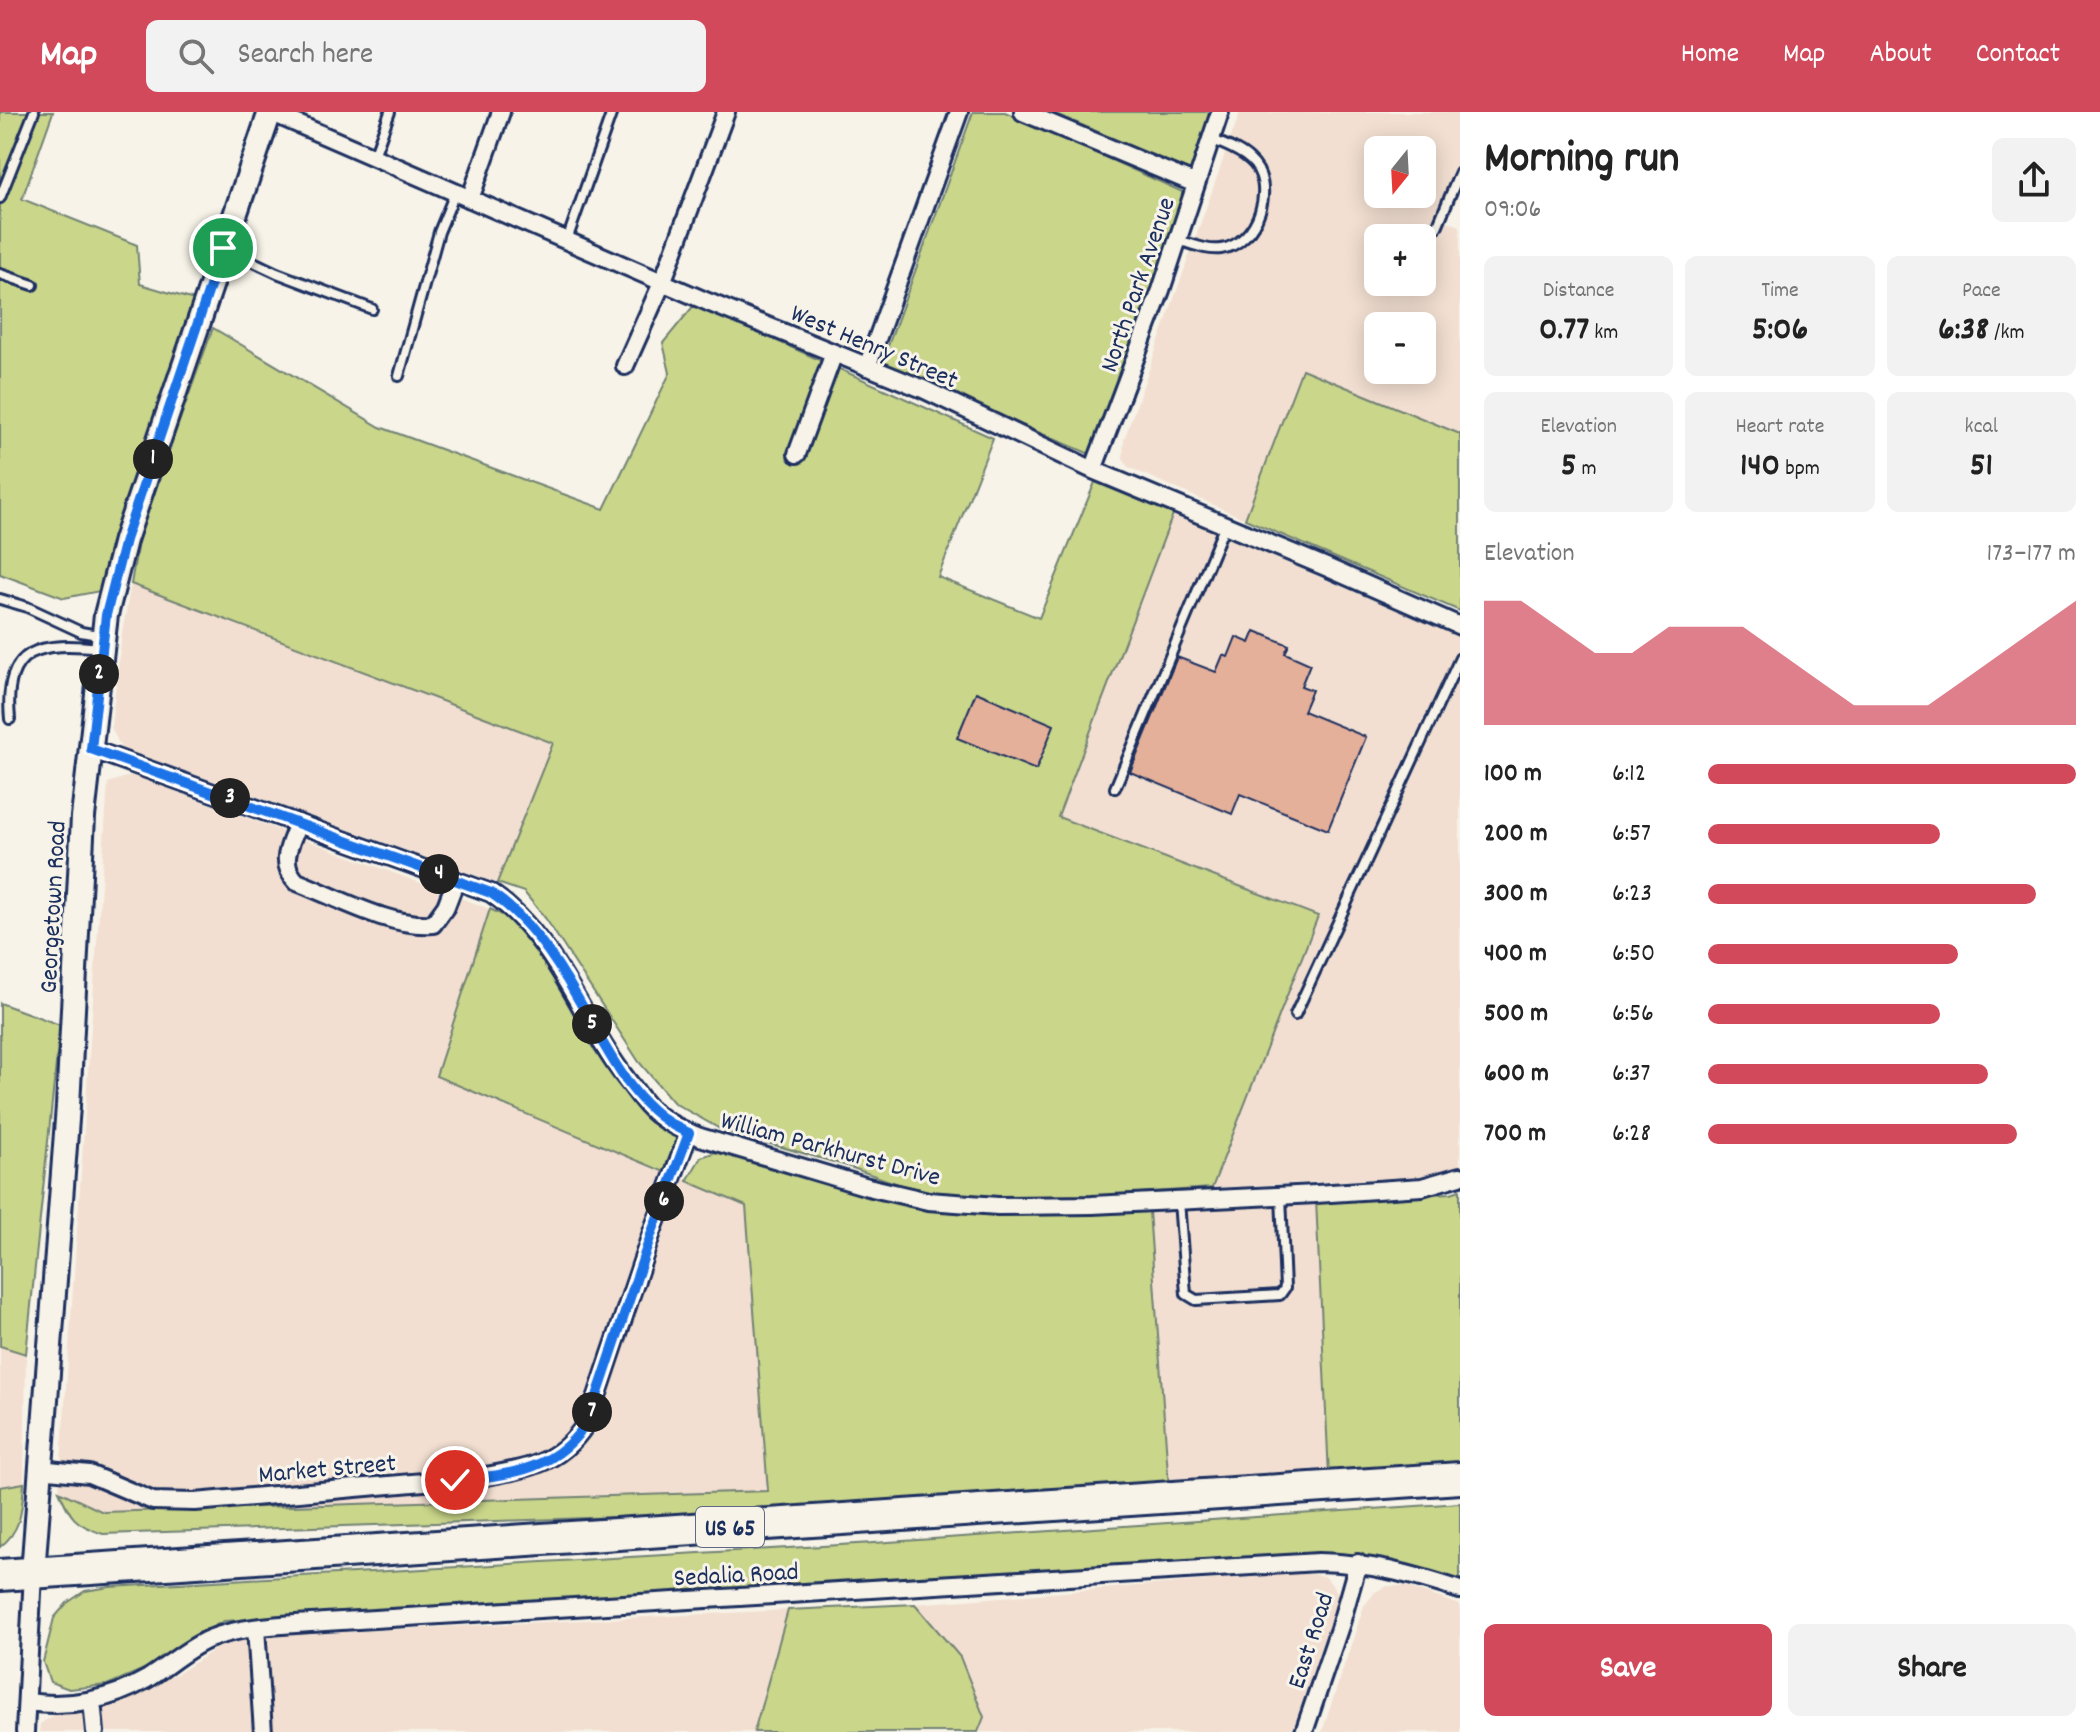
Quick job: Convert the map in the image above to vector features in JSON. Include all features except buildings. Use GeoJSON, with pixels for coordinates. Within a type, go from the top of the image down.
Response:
{"type":"FeatureCollection","features":[{"type":"Feature","properties":{"kind":"highway","name":"US 65"},"geometry":{"type":"LineString","coordinates":[[0,1575],[1460,1478]]}},
{"type":"Feature","properties":{"kind":"street","name":"West Henry Street"},"geometry":{"type":"LineString","coordinates":[[270,112],[662,283],[923,389],[1093,470],[1460,626]]}},
{"type":"Feature","properties":{"kind":"street","name":"Georgetown Road"},"geometry":{"type":"LineString","coordinates":[[25,1732],[39,1469],[68,1106],[83,817],[102,642],[125,540],[270,112]]}},
{"type":"Feature","properties":{"kind":"street"},"geometry":{"type":"LineString","coordinates":[[462,196],[501,112]]}},
{"type":"Feature","properties":{"kind":"street"},"geometry":{"type":"LineString","coordinates":[[625,366],[662,283],[726,112]]}},
{"type":"Feature","properties":{"kind":"street"},"geometry":{"type":"LineString","coordinates":[[867,367],[959,112]]}},
{"type":"Feature","properties":{"kind":"street"},"geometry":{"type":"LineString","coordinates":[[1023,112],[1196,184]]}},
{"type":"Feature","properties":{"kind":"street","name":"North Park Avenue"},"geometry":{"type":"LineString","coordinates":[[1093,470],[1220,112]]}},
{"type":"Feature","properties":{"kind":"street"},"geometry":{"type":"LineString","coordinates":[[797,454],[834,353]]}},
{"type":"Feature","properties":{"kind":"street","name":"William Parkhurst Drive"},"geometry":{"type":"LineString","coordinates":[[91,749],[491,893],[509,905],[553,958],[628,1081],[653,1112],[677,1129],[689,1133],[868,1187],[928,1201],[998,1206],[1179,1201],[1422,1187],[1460,1176]]}},
{"type":"Feature","properties":{"kind":"street"},"geometry":{"type":"LineString","coordinates":[[298,823],[286,860],[287,872],[297,882],[389,918],[406,923],[433,924],[446,906],[456,880]]}},
{"type":"Feature","properties":{"kind":"street","name":"Market Street"},"geometry":{"type":"LineString","coordinates":[[39,1469],[89,1474],[153,1501],[195,1502],[481,1477],[518,1471],[554,1457],[579,1436],[590,1417],[689,1133]]}},
{"type":"Feature","properties":{"kind":"street","name":"Sedalia Road"},"geometry":{"type":"LineString","coordinates":[[28,1702],[59,1704],[113,1695],[210,1639],[256,1628],[341,1621],[1271,1564],[1358,1563],[1460,1590]]}},
{"type":"Feature","properties":{"kind":"street","name":"East Road"},"geometry":{"type":"LineString","coordinates":[[1304,1732],[1358,1563]]}},
{"type":"Feature","properties":{"kind":"street"},"geometry":{"type":"LineString","coordinates":[[256,1628],[263,1732]]}},
{"type":"Feature","properties":{"kind":"street"},"geometry":{"type":"LineString","coordinates":[[92,1700],[95,1732]]}},
{"type":"Feature","properties":{"kind":"lane"},"geometry":{"type":"LineString","coordinates":[[0,198],[34,112]]}},
{"type":"Feature","properties":{"kind":"lane"},"geometry":{"type":"LineString","coordinates":[[374,157],[390,112]]}},
{"type":"Feature","properties":{"kind":"lane"},"geometry":{"type":"LineString","coordinates":[[567,241],[612,112]]}},
{"type":"Feature","properties":{"kind":"lane"},"geometry":{"type":"LineString","coordinates":[[1177,240],[1221,249],[1239,243],[1252,230],[1258,214],[1263,196],[1263,176],[1251,160],[1211,139]]}},
{"type":"Feature","properties":{"kind":"lane"},"geometry":{"type":"LineString","coordinates":[[1437,227],[1460,172]]}},
{"type":"Feature","properties":{"kind":"lane"},"geometry":{"type":"LineString","coordinates":[[399,376],[439,232],[462,196]]}},
{"type":"Feature","properties":{"kind":"lane"},"geometry":{"type":"LineString","coordinates":[[223,248],[277,273],[372,309]]}},
{"type":"Feature","properties":{"kind":"lane"},"geometry":{"type":"LineString","coordinates":[[0,274],[33,285]]}},
{"type":"Feature","properties":{"kind":"lane"},"geometry":{"type":"LineString","coordinates":[[1115,788],[1225,525]]}},
{"type":"Feature","properties":{"kind":"lane"},"geometry":{"type":"LineString","coordinates":[[0,599],[27,607],[102,642]]}},
{"type":"Feature","properties":{"kind":"lane"},"geometry":{"type":"LineString","coordinates":[[10,719],[16,669],[24,656],[61,644],[102,642]]}},
{"type":"Feature","properties":{"kind":"lane"},"geometry":{"type":"LineString","coordinates":[[1295,1015],[1460,658]]}},
{"type":"Feature","properties":{"kind":"lane"},"geometry":{"type":"LineString","coordinates":[[1179,1201],[1186,1294],[1196,1300],[1280,1295],[1285,1288],[1281,1196]]}},
{"type":"Feature","properties":{"kind":"shaded area"},"geometry":{"type":"Polygon","coordinates":[[[1240,112],[1460,112],[1460,166],[1440,218],[1460,226],[1460,434],[1303,370],[1245,519],[1128,467],[1123,458],[1124,440],[1240,112]]]}},
{"type":"Feature","properties":{"kind":"shaded area"},"geometry":{"type":"Polygon","coordinates":[[[1173,514],[1460,637],[1460,1172],[1212,1188],[1317,917],[1057,817],[1173,514]]]}},
{"type":"Feature","properties":{"kind":"shaded area"},"geometry":{"type":"Polygon","coordinates":[[[131,584],[553,743],[497,883],[121,748],[111,727],[131,584]]]}},
{"type":"Feature","properties":{"kind":"shaded area"},"geometry":{"type":"Polygon","coordinates":[[[132,775],[490,909],[436,1076],[746,1205],[768,1491],[102,1512],[59,1491],[108,783],[132,775]]]}},
{"type":"Feature","properties":{"kind":"shaded area"},"geometry":{"type":"Polygon","coordinates":[[[1316,1200],[1329,1476],[1169,1487],[1149,1211],[1316,1200]]]}},
{"type":"Feature","properties":{"kind":"shaded area"},"geometry":{"type":"Polygon","coordinates":[[[0,1346],[26,1354],[24,1483],[0,1487],[0,1346]]]}},
{"type":"Feature","properties":{"kind":"shaded area"},"geometry":{"type":"Polygon","coordinates":[[[1301,1573],[1325,1576],[1339,1594],[1341,1617],[1300,1732],[978,1732],[984,1717],[960,1657],[915,1604],[1301,1573]]]}},
{"type":"Feature","properties":{"kind":"shaded area"},"geometry":{"type":"Polygon","coordinates":[[[1388,1586],[1405,1586],[1460,1605],[1460,1732],[1322,1732],[1364,1606],[1375,1592],[1388,1586]]]}},
{"type":"Feature","properties":{"kind":"shaded area"},"geometry":{"type":"Polygon","coordinates":[[[788,1610],[754,1732],[39,1732],[40,1724],[60,1711],[122,1700],[179,1673],[220,1646],[265,1636],[788,1610]]]}},
{"type":"Feature","properties":{"kind":"green space"},"geometry":{"type":"Polygon","coordinates":[[[0,112],[53,112],[22,199],[137,245],[140,284],[194,300],[110,545],[100,591],[64,598],[0,574],[0,112]]]}},
{"type":"Feature","properties":{"kind":"green space"},"geometry":{"type":"Polygon","coordinates":[[[973,112],[1005,112],[1187,194],[1192,204],[1092,455],[887,368],[884,357],[973,112]]]}},
{"type":"Feature","properties":{"kind":"green space"},"geometry":{"type":"Polygon","coordinates":[[[1051,112],[1223,112],[1192,172],[1051,112]]]}},
{"type":"Feature","properties":{"kind":"green space"},"geometry":{"type":"Polygon","coordinates":[[[695,304],[993,438],[938,577],[1039,618],[1095,482],[1173,514],[1058,817],[1318,916],[1212,1188],[1034,1200],[960,1198],[898,1184],[722,1130],[674,1103],[639,1062],[546,919],[524,892],[497,883],[553,743],[131,584],[140,530],[213,328],[380,427],[604,509],[670,373],[663,343],[695,304]]]}},
{"type":"Feature","properties":{"kind":"green space"},"geometry":{"type":"Polygon","coordinates":[[[1302,369],[1460,434],[1460,611],[1245,519],[1302,369]]]}},
{"type":"Feature","properties":{"kind":"green space"},"geometry":{"type":"Polygon","coordinates":[[[490,909],[515,921],[541,945],[608,1061],[678,1131],[681,1151],[674,1176],[436,1076],[490,909]]]}},
{"type":"Feature","properties":{"kind":"green space"},"geometry":{"type":"Polygon","coordinates":[[[0,1003],[60,1025],[26,1354],[0,1346],[0,1003]]]}},
{"type":"Feature","properties":{"kind":"green space"},"geometry":{"type":"Polygon","coordinates":[[[722,1150],[803,1177],[895,1201],[950,1211],[1045,1215],[1149,1211],[1169,1487],[770,1512],[103,1534],[79,1523],[67,1508],[59,1491],[103,1512],[768,1491],[746,1206],[687,1181],[701,1157],[722,1150]]]}},
{"type":"Feature","properties":{"kind":"green space"},"geometry":{"type":"Polygon","coordinates":[[[1460,1190],[1460,1468],[1329,1476],[1316,1200],[1460,1190]]]}},
{"type":"Feature","properties":{"kind":"green space"},"geometry":{"type":"Polygon","coordinates":[[[24,1483],[17,1526],[0,1547],[0,1487],[24,1483]]]}},
{"type":"Feature","properties":{"kind":"green space"},"geometry":{"type":"Polygon","coordinates":[[[1460,1503],[1460,1583],[1400,1563],[1337,1553],[224,1621],[191,1638],[158,1663],[107,1685],[69,1689],[50,1682],[43,1662],[54,1618],[67,1603],[85,1591],[110,1587],[874,1543],[1460,1503]]]}},
{"type":"Feature","properties":{"kind":"green space"},"geometry":{"type":"Polygon","coordinates":[[[915,1604],[960,1657],[984,1717],[978,1732],[754,1732],[788,1610],[915,1604]]]}},
{"type":"Feature","properties":{"kind":"route"},"geometry":{"type":"LineString","coordinates":[[223,248],[125,540],[106,615],[91,749],[491,893],[509,905],[553,958],[620,1070],[653,1112],[677,1129],[689,1133],[590,1417],[579,1436],[554,1457],[539,1464],[518,1471],[455,1480]]}}]}
